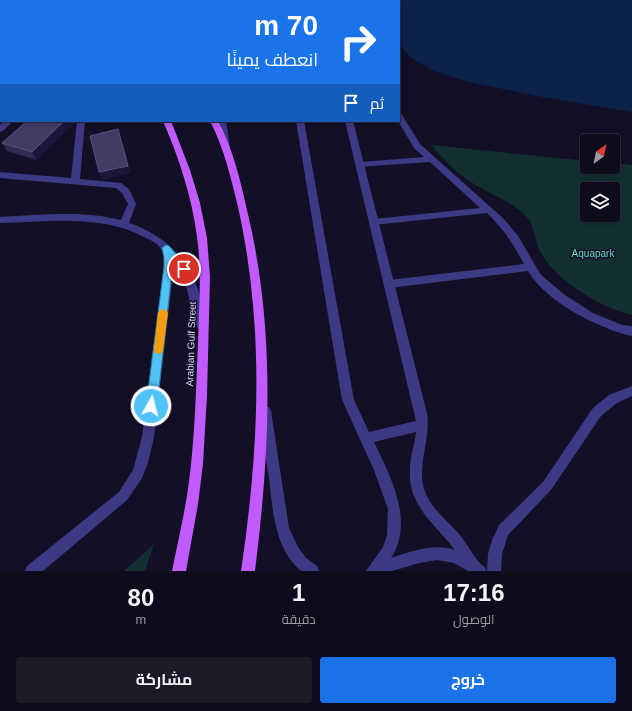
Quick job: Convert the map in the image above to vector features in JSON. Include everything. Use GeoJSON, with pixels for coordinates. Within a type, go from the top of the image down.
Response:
{"type":"FeatureCollection","features":[{"type":"Feature","properties":{"kind":"main road","name":"Arabian Gulf Street"},"geometry":{"type":"LineString","coordinates":[[167,122],[176,141],[192,188],[201,232],[205,279],[204,331],[195,481],[190,519],[179,571]]}},
{"type":"Feature","properties":{"kind":"main road"},"geometry":{"type":"LineString","coordinates":[[214,122],[227,151],[245,216],[252,255],[261,345],[263,394],[261,450],[255,525],[248,571]]}},
{"type":"Feature","properties":{"kind":"street"},"geometry":{"type":"LineString","coordinates":[[400,119],[417,146],[501,221],[515,239],[537,278],[561,298],[589,316],[621,329],[632,331]]}},
{"type":"Feature","properties":{"kind":"street"},"geometry":{"type":"LineString","coordinates":[[0,129],[8,122]]}},
{"type":"Feature","properties":{"kind":"street"},"geometry":{"type":"LineString","coordinates":[[75,181],[81,122]]}},
{"type":"Feature","properties":{"kind":"street"},"geometry":{"type":"LineString","coordinates":[[222,122],[227,151]]}},
{"type":"Feature","properties":{"kind":"street"},"geometry":{"type":"LineString","coordinates":[[300,122],[345,389],[350,406],[387,485],[395,519],[394,535],[388,551],[374,571]]}},
{"type":"Feature","properties":{"kind":"street"},"geometry":{"type":"LineString","coordinates":[[349,122],[419,402],[422,425],[416,476],[421,498],[425,508],[434,520],[457,542],[477,568]]}},
{"type":"Feature","properties":{"kind":"street"},"geometry":{"type":"LineString","coordinates":[[360,165],[432,159]]}},
{"type":"Feature","properties":{"kind":"street"},"geometry":{"type":"LineString","coordinates":[[0,175],[118,185],[126,190],[132,204],[124,224]]}},
{"type":"Feature","properties":{"kind":"street"},"geometry":{"type":"LineString","coordinates":[[374,222],[488,210]]}},
{"type":"Feature","properties":{"kind":"street"},"geometry":{"type":"LineString","coordinates":[[0,220],[90,219],[124,224],[150,235],[166,248],[184,269],[191,282],[204,331]]}},
{"type":"Feature","properties":{"kind":"street"},"geometry":{"type":"LineString","coordinates":[[32,571],[114,504],[132,484],[138,474],[148,437],[168,275],[169,257],[166,248]]}},
{"type":"Feature","properties":{"kind":"street"},"geometry":{"type":"LineString","coordinates":[[390,284],[531,267]]}},
{"type":"Feature","properties":{"kind":"street"},"geometry":{"type":"LineString","coordinates":[[494,571],[497,542],[506,525],[544,490],[597,412],[606,403],[618,396],[632,391]]}},
{"type":"Feature","properties":{"kind":"street"},"geometry":{"type":"LineString","coordinates":[[263,394],[282,528],[285,538],[294,553],[312,571]]}},
{"type":"Feature","properties":{"kind":"street"},"geometry":{"type":"LineString","coordinates":[[366,438],[422,425]]}},
{"type":"Feature","properties":{"kind":"street"},"geometry":{"type":"LineString","coordinates":[[374,571],[431,554],[444,553],[454,556],[477,568]]}},
{"type":"Feature","properties":{"kind":"green space","name":"Aquapark"},"geometry":{"type":"Polygon","coordinates":[[[431,145],[580,160],[580,174],[620,174],[620,164],[632,165],[632,315],[620,312],[595,300],[559,275],[549,265],[539,250],[533,228],[528,218],[506,201],[480,188],[462,176],[431,145]]]}},
{"type":"Feature","properties":{"kind":"green space"},"geometry":{"type":"Polygon","coordinates":[[[154,544],[145,571],[124,571],[154,544]]]}},
{"type":"Feature","properties":{"kind":"water"},"geometry":{"type":"Polygon","coordinates":[[[400,0],[632,0],[632,112],[537,96],[465,81],[434,71],[411,58],[400,44],[400,0]]]}},
{"type":"Feature","properties":{"kind":"building"},"geometry":{"type":"Polygon","coordinates":[[[26,122],[63,122],[32,152],[2,143],[26,122]]]}},
{"type":"Feature","properties":{"kind":"building"},"geometry":{"type":"Polygon","coordinates":[[[118,129],[128,166],[99,172],[90,136],[118,129]]]}},
{"type":"Feature","properties":{"kind":"slow traffic"},"geometry":{"type":"LineString","coordinates":[[158,350],[163,313]]}},
{"type":"Feature","properties":{"kind":"route"},"geometry":{"type":"LineString","coordinates":[[151,406],[169,267],[169,257],[166,248],[184,269]]}}]}
